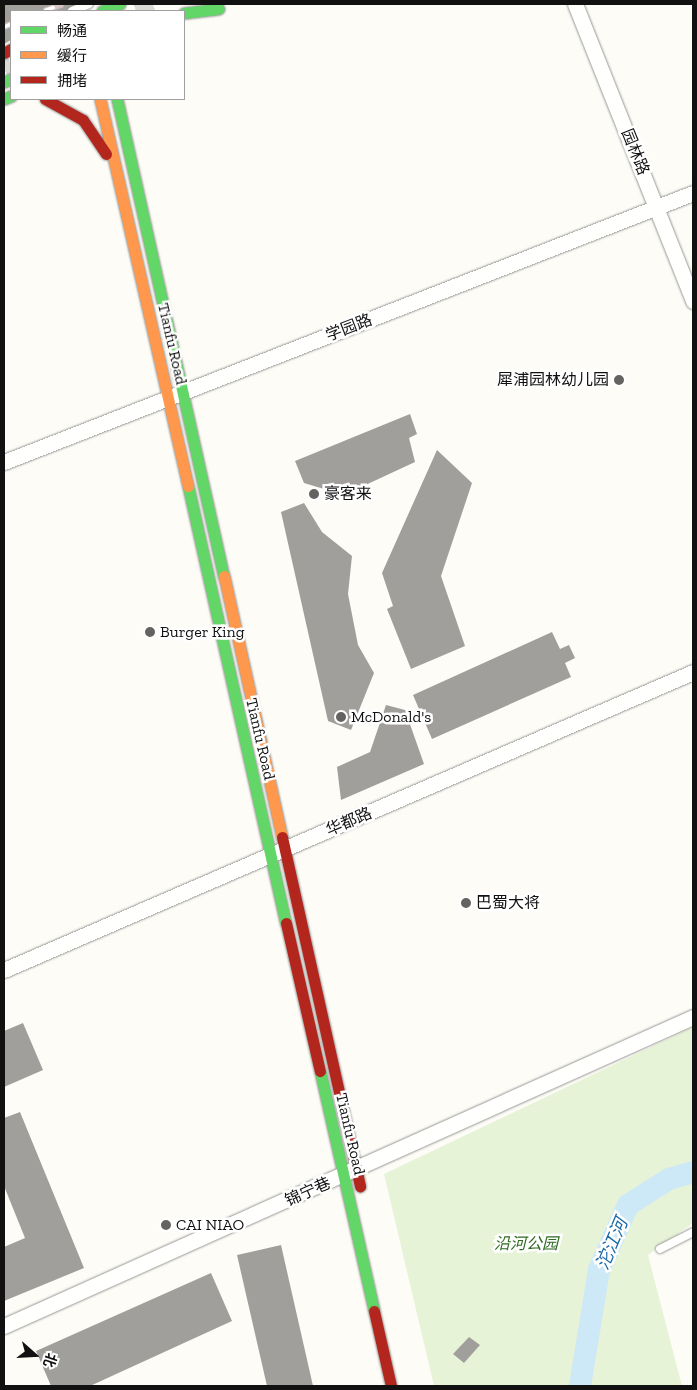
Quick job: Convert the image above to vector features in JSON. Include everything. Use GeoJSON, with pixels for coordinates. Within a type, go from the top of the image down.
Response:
{"type":"FeatureCollection","features":[{"type":"Feature","properties":{"kind":"street"},"geometry":{"type":"LineString","coordinates":[[105,10],[120,4]]}},
{"type":"Feature","properties":{"kind":"street"},"geometry":{"type":"LineString","coordinates":[[185,12],[199,4]]}},
{"type":"Feature","properties":{"kind":"street","name":"园林路"},"geometry":{"type":"LineString","coordinates":[[575,4],[693,301]]}},
{"type":"Feature","properties":{"kind":"street"},"geometry":{"type":"LineString","coordinates":[[185,13],[219,9]]}},
{"type":"Feature","properties":{"kind":"street"},"geometry":{"type":"LineString","coordinates":[[47,100],[83,120],[116,170]]}},
{"type":"Feature","properties":{"kind":"street","name":"Tianfu Road"},"geometry":{"type":"LineString","coordinates":[[100,100],[269,855],[350,1173],[363,1198]]}},
{"type":"Feature","properties":{"kind":"street","name":"Tianfu Road"},"geometry":{"type":"LineString","coordinates":[[116,100],[285,849],[391,1386]]}},
{"type":"Feature","properties":{"kind":"street"},"geometry":{"type":"LineString","coordinates":[[123,127],[129,100]]}},
{"type":"Feature","properties":{"kind":"street","name":"学园路"},"geometry":{"type":"LineString","coordinates":[[4,462],[693,193]]}},
{"type":"Feature","properties":{"kind":"street","name":"华都路"},"geometry":{"type":"LineString","coordinates":[[4,970],[693,672]]}},
{"type":"Feature","properties":{"kind":"street","name":"锦宁巷"},"geometry":{"type":"LineString","coordinates":[[4,1326],[350,1173],[693,1017]]}},
{"type":"Feature","properties":{"kind":"lane"},"geometry":{"type":"LineString","coordinates":[[74,10],[89,4]]}},
{"type":"Feature","properties":{"kind":"lane"},"geometry":{"type":"LineString","coordinates":[[219,9],[231,4]]}},
{"type":"Feature","properties":{"kind":"lane"},"geometry":{"type":"LineString","coordinates":[[660,1249],[693,1232]]}},
{"type":"Feature","properties":{"kind":"green space","name":"沿河公园"},"geometry":{"type":"Polygon","coordinates":[[[693,1027],[693,1223],[648,1255],[682,1386],[434,1386],[384,1174],[693,1027]]]}},
{"type":"Feature","properties":{"kind":"building"},"geometry":{"type":"Polygon","coordinates":[[[4,4],[97,4],[82,10],[10,10],[10,41],[4,44],[4,4]]]}},
{"type":"Feature","properties":{"kind":"building"},"geometry":{"type":"Polygon","coordinates":[[[410,414],[417,434],[409,438],[415,462],[344,495],[304,483],[295,461],[410,414]]]}},
{"type":"Feature","properties":{"kind":"building"},"geometry":{"type":"Polygon","coordinates":[[[437,450],[472,483],[441,576],[465,646],[411,669],[387,609],[393,606],[382,573],[437,450]]]}},
{"type":"Feature","properties":{"kind":"building"},"geometry":{"type":"Polygon","coordinates":[[[304,503],[322,532],[352,556],[348,594],[358,645],[374,673],[351,730],[328,721],[281,512],[304,503]]]}},
{"type":"Feature","properties":{"kind":"building"},"geometry":{"type":"Polygon","coordinates":[[[552,632],[560,649],[569,645],[575,658],[565,663],[571,677],[432,739],[413,695],[552,632]]]}},
{"type":"Feature","properties":{"kind":"building"},"geometry":{"type":"Polygon","coordinates":[[[386,705],[405,710],[424,764],[341,800],[337,767],[370,752],[386,705]]]}},
{"type":"Feature","properties":{"kind":"building"},"geometry":{"type":"Polygon","coordinates":[[[23,1023],[43,1070],[4,1087],[4,1031],[23,1023]]]}},
{"type":"Feature","properties":{"kind":"building"},"geometry":{"type":"Polygon","coordinates":[[[20,1112],[84,1268],[4,1301],[4,1247],[25,1238],[4,1186],[4,1118],[20,1112]]]}},
{"type":"Feature","properties":{"kind":"building"},"geometry":{"type":"Polygon","coordinates":[[[281,1245],[313,1386],[267,1386],[237,1255],[281,1245]]]}},
{"type":"Feature","properties":{"kind":"building"},"geometry":{"type":"Polygon","coordinates":[[[211,1273],[232,1321],[90,1386],[51,1386],[36,1351],[211,1273]]]}},
{"type":"Feature","properties":{"kind":"building"},"geometry":{"type":"Polygon","coordinates":[[[469,1337],[480,1345],[464,1363],[453,1354],[469,1337]]]}},
{"type":"Feature","properties":{"kind":"waterway","name":"沱江河"},"geometry":{"type":"LineString","coordinates":[[580,1386],[599,1270],[628,1205],[669,1179],[693,1172]]}},
{"type":"Feature","properties":{"kind":"tunnel"},"geometry":{"type":"LineString","coordinates":[[138,10],[153,4]]}},
{"type":"Feature","properties":{"kind":"tunnel"},"geometry":{"type":"LineString","coordinates":[[4,68],[10,65]]}},
{"type":"Feature","properties":{"kind":"railway"},"geometry":{"type":"LineString","coordinates":[[47,10],[63,4]]}},
{"type":"Feature","properties":{"kind":"railway"},"geometry":{"type":"LineString","coordinates":[[4,27],[10,24]]}},
{"type":"Feature","properties":{"kind":"traffic: fast"},"geometry":{"type":"LineString","coordinates":[[105,10],[120,4]]}},
{"type":"Feature","properties":{"kind":"traffic: fast"},"geometry":{"type":"LineString","coordinates":[[185,13],[219,9]]}},
{"type":"Feature","properties":{"kind":"traffic: fast"},"geometry":{"type":"LineString","coordinates":[[4,82],[10,79]]}},
{"type":"Feature","properties":{"kind":"traffic: fast"},"geometry":{"type":"LineString","coordinates":[[4,99],[10,96]]}},
{"type":"Feature","properties":{"kind":"traffic: fast"},"geometry":{"type":"LineString","coordinates":[[117,100],[224,576]]}},
{"type":"Feature","properties":{"kind":"traffic: fast"},"geometry":{"type":"LineString","coordinates":[[188,486],[286,923]]}},
{"type":"Feature","properties":{"kind":"traffic: fast"},"geometry":{"type":"LineString","coordinates":[[320,1071],[374,1311]]}},
{"type":"Feature","properties":{"kind":"traffic: slow"},"geometry":{"type":"LineString","coordinates":[[100,100],[188,486]]}},
{"type":"Feature","properties":{"kind":"traffic: slow"},"geometry":{"type":"LineString","coordinates":[[224,576],[282,837]]}},
{"type":"Feature","properties":{"kind":"traffic: jam"},"geometry":{"type":"LineString","coordinates":[[4,53],[10,50]]}},
{"type":"Feature","properties":{"kind":"traffic: jam"},"geometry":{"type":"LineString","coordinates":[[47,100],[83,120],[106,154]]}},
{"type":"Feature","properties":{"kind":"traffic: jam"},"geometry":{"type":"LineString","coordinates":[[282,837],[360,1186]]}},
{"type":"Feature","properties":{"kind":"traffic: jam"},"geometry":{"type":"LineString","coordinates":[[286,923],[320,1071]]}},
{"type":"Feature","properties":{"kind":"traffic: jam"},"geometry":{"type":"LineString","coordinates":[[374,1311],[391,1386]]}},
{"type":"Feature","properties":{"kind":"place","name":"犀浦园林幼儿园"},"geometry":{"type":"Point","coordinates":[619,380]}},
{"type":"Feature","properties":{"kind":"place","name":"豪客来"},"geometry":{"type":"Point","coordinates":[314,494]}},
{"type":"Feature","properties":{"kind":"place","name":"Burger King"},"geometry":{"type":"Point","coordinates":[150,632]}},
{"type":"Feature","properties":{"kind":"place","name":"McDonald's"},"geometry":{"type":"Point","coordinates":[341,717]}},
{"type":"Feature","properties":{"kind":"place","name":"巴蜀大将"},"geometry":{"type":"Point","coordinates":[466,903]}},
{"type":"Feature","properties":{"kind":"place","name":"CAI NIAO"},"geometry":{"type":"Point","coordinates":[166,1225]}}]}
